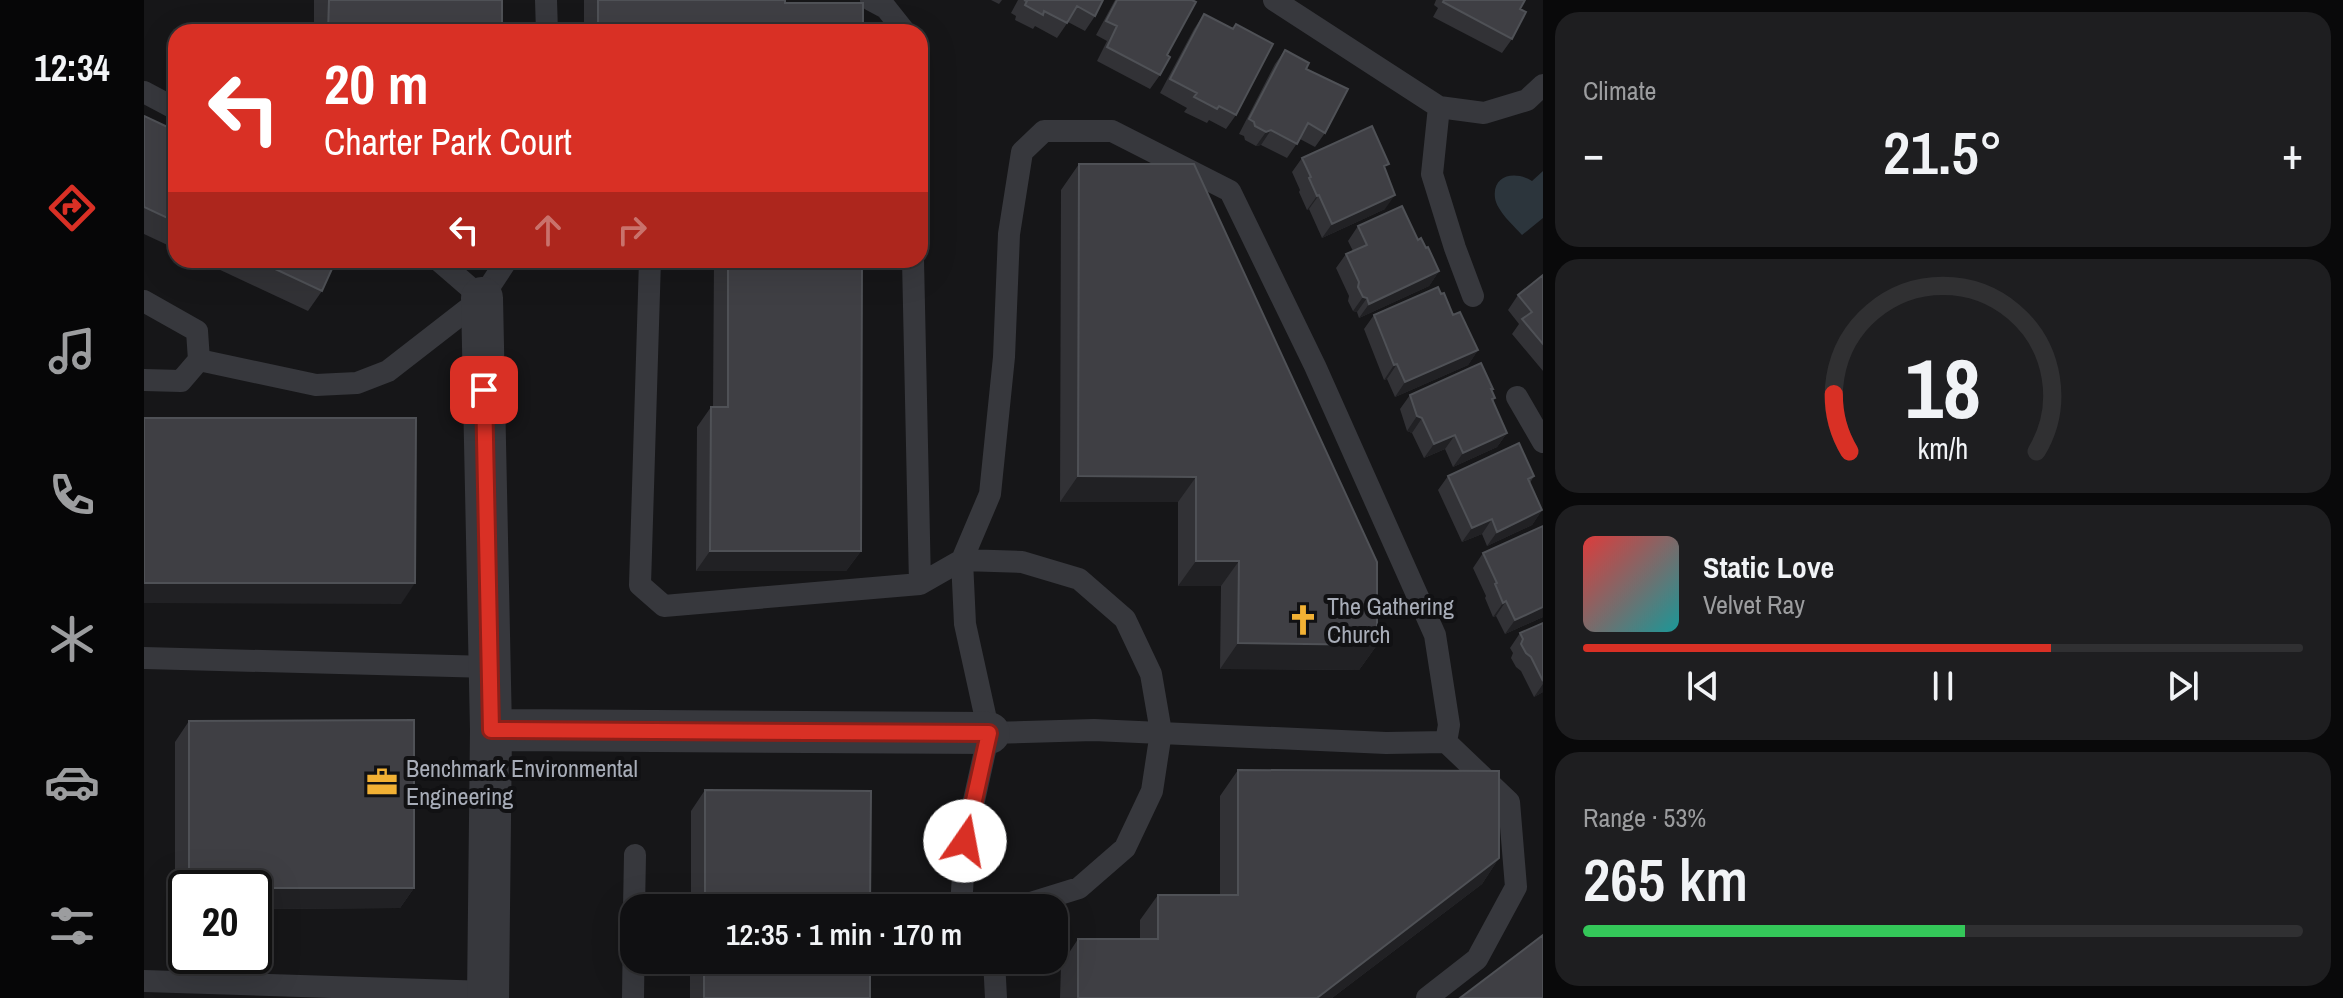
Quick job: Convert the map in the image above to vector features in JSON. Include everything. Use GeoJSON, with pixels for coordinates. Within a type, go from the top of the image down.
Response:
{"type":"FeatureCollection","features":[{"type":"Feature","properties":{"kind":"street"},"geometry":{"type":"LineString","coordinates":[[482,298],[491,730],[488,995]]}},
{"type":"Feature","properties":{"kind":"street"},"geometry":{"type":"LineString","coordinates":[[491,730],[989,733]]}},
{"type":"Feature","properties":{"kind":"lane"},"geometry":{"type":"LineString","coordinates":[[546,0],[547,24]]}},
{"type":"Feature","properties":{"kind":"lane"},"geometry":{"type":"LineString","coordinates":[[871,0],[886,8],[899,24]]}},
{"type":"Feature","properties":{"kind":"lane"},"geometry":{"type":"LineString","coordinates":[[1274,0],[1439,107],[1484,113],[1527,100],[1543,85]]}},
{"type":"Feature","properties":{"kind":"lane"},"geometry":{"type":"LineString","coordinates":[[144,92],[168,105]]}},
{"type":"Feature","properties":{"kind":"lane"},"geometry":{"type":"LineString","coordinates":[[1439,107],[1432,174],[1473,296]]}},
{"type":"Feature","properties":{"kind":"lane"},"geometry":{"type":"LineString","coordinates":[[962,894],[965,841],[989,733],[965,624],[962,560],[990,494],[1004,357],[1009,234],[1022,152],[1044,131],[1112,131],[1230,191],[1315,366],[1435,635],[1449,725],[1446,742]]}},
{"type":"Feature","properties":{"kind":"lane"},"geometry":{"type":"LineString","coordinates":[[447,268],[482,298]]}},
{"type":"Feature","properties":{"kind":"lane"},"geometry":{"type":"LineString","coordinates":[[199,360],[316,385],[357,383],[388,371],[482,298],[502,268]]}},
{"type":"Feature","properties":{"kind":"lane"},"geometry":{"type":"LineString","coordinates":[[650,268],[640,585],[664,606],[920,584],[962,560],[1022,562],[1079,579],[1125,619],[1151,674],[1161,732],[1152,791],[1125,848],[1079,888],[1060,894]]}},
{"type":"Feature","properties":{"kind":"lane"},"geometry":{"type":"LineString","coordinates":[[913,268],[920,584]]}},
{"type":"Feature","properties":{"kind":"lane"},"geometry":{"type":"LineString","coordinates":[[144,301],[197,331],[199,360],[181,381],[144,380]]}},
{"type":"Feature","properties":{"kind":"lane"},"geometry":{"type":"LineString","coordinates":[[1517,397],[1543,442]]}},
{"type":"Feature","properties":{"kind":"lane"},"geometry":{"type":"LineString","coordinates":[[144,658],[490,667]]}},
{"type":"Feature","properties":{"kind":"lane"},"geometry":{"type":"LineString","coordinates":[[989,733],[1094,730],[1386,743],[1446,742],[1509,802],[1516,887],[1477,959],[1427,998]]}},
{"type":"Feature","properties":{"kind":"lane"},"geometry":{"type":"LineString","coordinates":[[634,894],[635,855]]}},
{"type":"Feature","properties":{"kind":"lane"},"geometry":{"type":"LineString","coordinates":[[633,974],[633,998]]}},
{"type":"Feature","properties":{"kind":"lane"},"geometry":{"type":"LineString","coordinates":[[995,974],[996,998]]}},
{"type":"Feature","properties":{"kind":"lane"},"geometry":{"type":"LineString","coordinates":[[144,981],[488,995]]}},
{"type":"Feature","properties":{"kind":"shaded area"},"geometry":{"type":"Polygon","coordinates":[[[1543,171],[1543,218],[1522,235],[1499,208],[1495,190],[1501,179],[1506,177],[1519,176],[1532,181],[1543,171]]]}},
{"type":"Feature","properties":{"kind":"building"},"geometry":{"type":"Polygon","coordinates":[[[329,0],[502,0],[502,24],[328,24],[329,0]]]}},
{"type":"Feature","properties":{"kind":"building"},"geometry":{"type":"Polygon","coordinates":[[[598,0],[863,3],[863,24],[598,24],[598,0]]]}},
{"type":"Feature","properties":{"kind":"building"},"geometry":{"type":"Polygon","coordinates":[[[1024,0],[1103,0],[1095,16],[1077,6],[1067,23],[1044,11],[1043,15],[1025,5],[1027,1],[1024,0]]]}},
{"type":"Feature","properties":{"kind":"building"},"geometry":{"type":"Polygon","coordinates":[[[1117,0],[1196,2],[1167,55],[1170,57],[1160,75],[1107,47],[1117,26],[1106,21],[1117,0]]]}},
{"type":"Feature","properties":{"kind":"building"},"geometry":{"type":"Polygon","coordinates":[[[1444,0],[1525,0],[1520,9],[1526,12],[1512,39],[1444,0]]]}},
{"type":"Feature","properties":{"kind":"building"},"geometry":{"type":"Polygon","coordinates":[[[1204,14],[1233,29],[1236,24],[1273,44],[1236,115],[1194,97],[1197,93],[1170,79],[1204,14]]]}},
{"type":"Feature","properties":{"kind":"building"},"geometry":{"type":"Polygon","coordinates":[[[1285,50],[1309,63],[1306,69],[1348,89],[1325,133],[1308,123],[1297,144],[1271,130],[1266,132],[1249,119],[1285,50]]]}},
{"type":"Feature","properties":{"kind":"building"},"geometry":{"type":"Polygon","coordinates":[[[144,116],[168,127],[168,218],[144,207],[144,116]]]}},
{"type":"Feature","properties":{"kind":"building"},"geometry":{"type":"Polygon","coordinates":[[[1372,126],[1389,164],[1384,166],[1395,195],[1332,224],[1302,158],[1372,126]]]}},
{"type":"Feature","properties":{"kind":"building"},"geometry":{"type":"Polygon","coordinates":[[[1079,164],[1194,164],[1377,562],[1377,645],[1238,643],[1239,561],[1196,561],[1196,477],[1078,476],[1079,164]]]}},
{"type":"Feature","properties":{"kind":"building"},"geometry":{"type":"Polygon","coordinates":[[[1402,206],[1418,240],[1421,238],[1428,247],[1439,271],[1369,304],[1358,287],[1359,282],[1346,254],[1367,245],[1358,226],[1402,206]]]}},
{"type":"Feature","properties":{"kind":"building"},"geometry":{"type":"Polygon","coordinates":[[[273,268],[332,268],[322,291],[273,268]]]}},
{"type":"Feature","properties":{"kind":"building"},"geometry":{"type":"Polygon","coordinates":[[[728,268],[862,268],[861,551],[710,551],[711,407],[728,407],[728,268]]]}},
{"type":"Feature","properties":{"kind":"building"},"geometry":{"type":"Polygon","coordinates":[[[1543,275],[1543,344],[1522,319],[1532,312],[1518,295],[1543,275]]]}},
{"type":"Feature","properties":{"kind":"building"},"geometry":{"type":"Polygon","coordinates":[[[1438,287],[1441,294],[1444,293],[1453,315],[1460,312],[1478,350],[1405,382],[1397,364],[1394,365],[1374,315],[1438,287]]]}},
{"type":"Feature","properties":{"kind":"building"},"geometry":{"type":"Polygon","coordinates":[[[1481,363],[1507,433],[1463,453],[1455,435],[1434,444],[1422,418],[1417,416],[1410,395],[1481,363]]]}},
{"type":"Feature","properties":{"kind":"building"},"geometry":{"type":"Polygon","coordinates":[[[144,418],[416,418],[415,583],[144,583],[144,418]]]}},
{"type":"Feature","properties":{"kind":"building"},"geometry":{"type":"Polygon","coordinates":[[[1519,443],[1534,476],[1528,479],[1542,510],[1497,532],[1492,519],[1472,528],[1448,476],[1519,443]]]}},
{"type":"Feature","properties":{"kind":"building"},"geometry":{"type":"Polygon","coordinates":[[[1543,526],[1543,607],[1515,620],[1506,601],[1503,603],[1483,553],[1543,526]]]}},
{"type":"Feature","properties":{"kind":"building"},"geometry":{"type":"Polygon","coordinates":[[[1543,623],[1543,681],[1521,644],[1523,639],[1520,633],[1543,623]]]}},
{"type":"Feature","properties":{"kind":"building"},"geometry":{"type":"Polygon","coordinates":[[[414,720],[414,888],[272,888],[272,870],[189,870],[189,721],[414,720]]]}},
{"type":"Feature","properties":{"kind":"building"},"geometry":{"type":"Polygon","coordinates":[[[1238,770],[1499,771],[1499,858],[1317,998],[1078,998],[1078,939],[1158,939],[1158,895],[1238,895],[1238,770]]]}},
{"type":"Feature","properties":{"kind":"building"},"geometry":{"type":"Polygon","coordinates":[[[705,790],[871,791],[870,894],[705,894],[705,790]]]}},
{"type":"Feature","properties":{"kind":"building"},"geometry":{"type":"Polygon","coordinates":[[[1543,935],[1543,998],[1460,998],[1543,935]]]}},
{"type":"Feature","properties":{"kind":"building"},"geometry":{"type":"Polygon","coordinates":[[[704,974],[870,974],[870,998],[704,998],[704,974]]]}},
{"type":"Feature","properties":{"kind":"place","name":"The Gathering Church"},"geometry":{"type":"Point","coordinates":[1303,620]}},
{"type":"Feature","properties":{"kind":"place","name":"Benchmark Environmental Engineering"},"geometry":{"type":"Point","coordinates":[382,782]}},
{"type":"Feature","properties":{"kind":"route"},"geometry":{"type":"LineString","coordinates":[[484,390],[491,730],[989,733],[965,841]]}}]}
